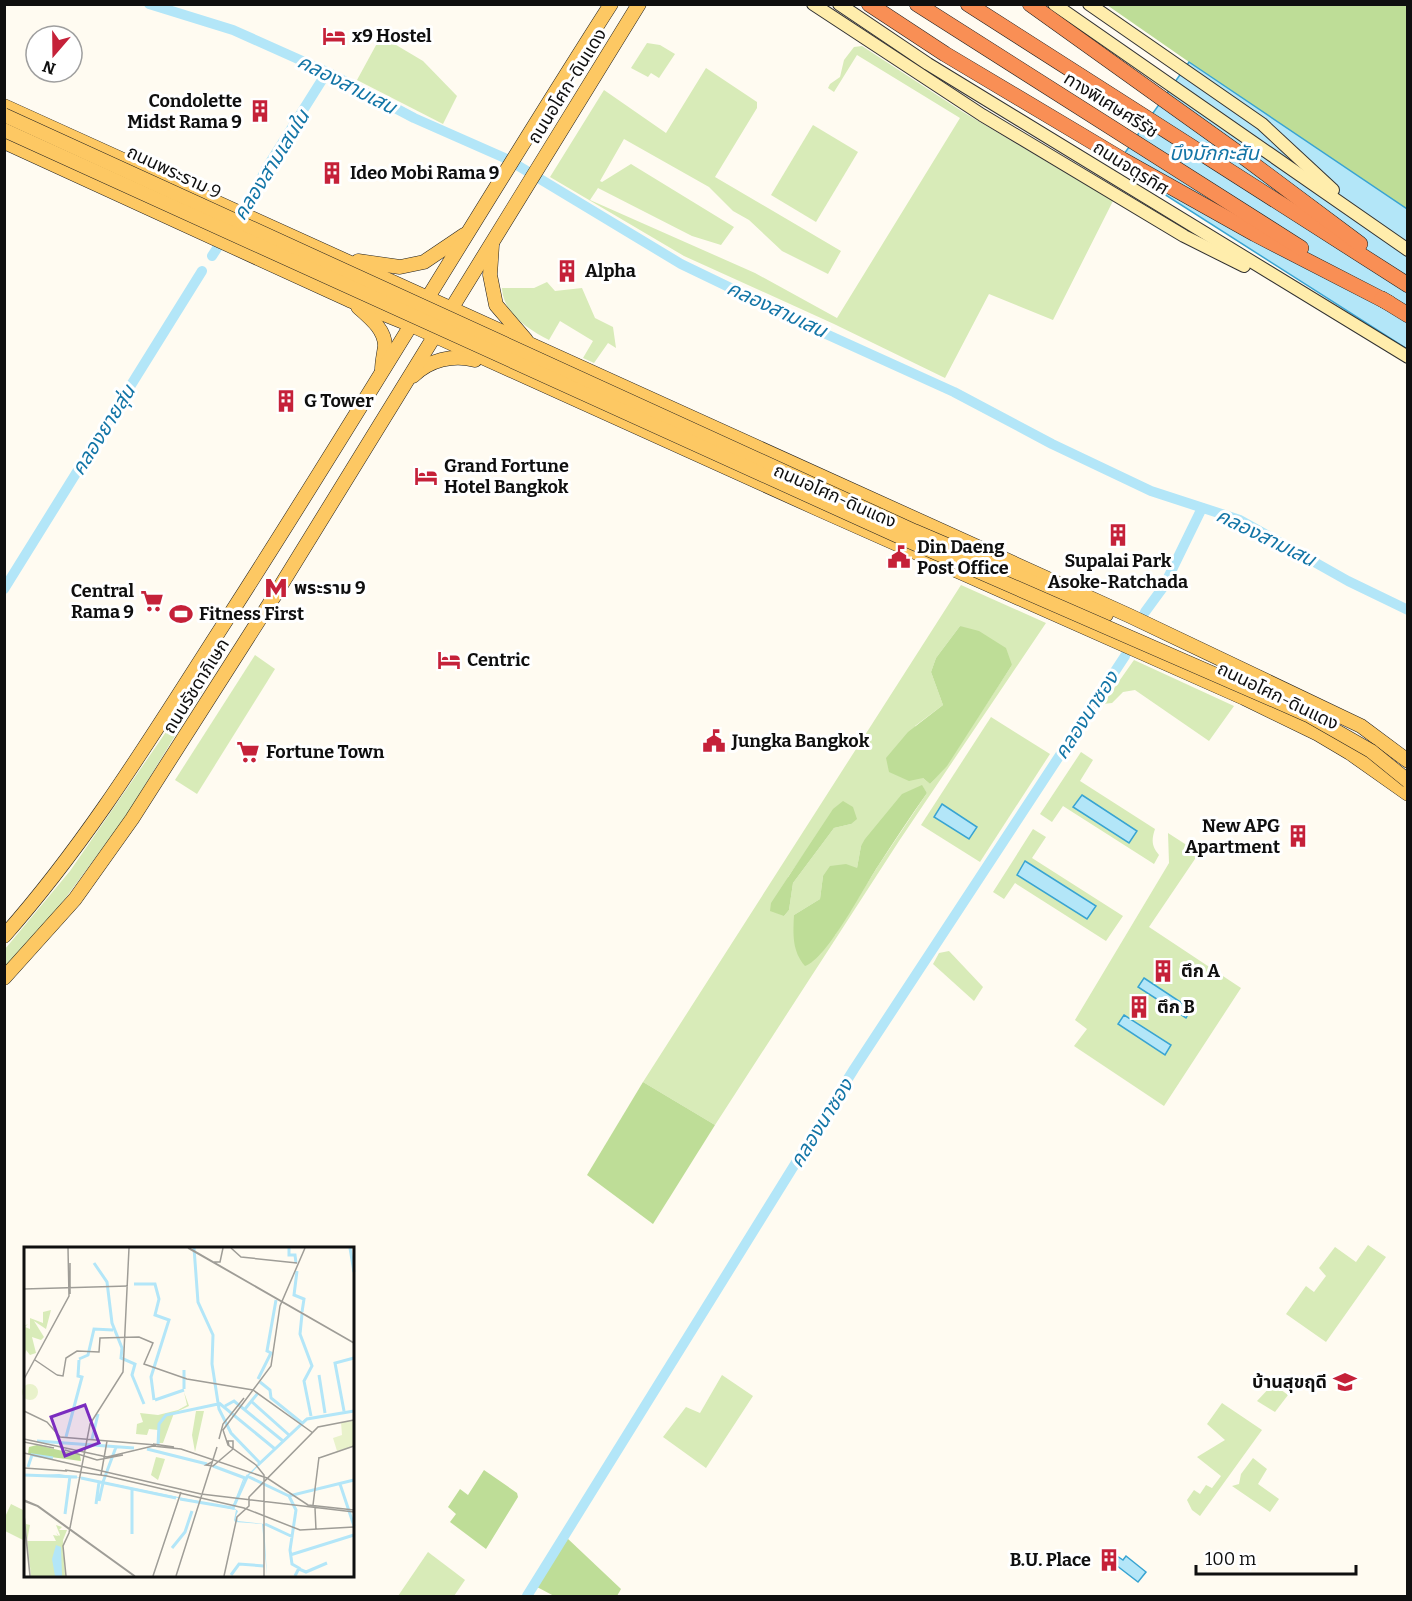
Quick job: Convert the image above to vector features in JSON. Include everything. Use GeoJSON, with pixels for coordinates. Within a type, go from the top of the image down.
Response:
{"type":"FeatureCollection","features":[{"type":"Feature","properties":{"kind":"highway","name":"ทางพิเศษศรีรัช"},"geometry":{"type":"LineString","coordinates":[[968,4],[1407,285]]}},
{"type":"Feature","properties":{"kind":"highway"},"geometry":{"type":"LineString","coordinates":[[1030,4],[1241,155],[1407,279]]}},
{"type":"Feature","properties":{"kind":"highway","name":"ทางพิเศษศรีรัช"},"geometry":{"type":"LineString","coordinates":[[917,5],[1407,315]]}},
{"type":"Feature","properties":{"kind":"highway"},"geometry":{"type":"LineString","coordinates":[[871,6],[945,54],[1142,171],[1255,234],[1389,303]]}},
{"type":"Feature","properties":{"kind":"main road","name":"ถนนอโศก-ดินแดง"},"geometry":{"type":"LineString","coordinates":[[611,4],[411,325],[1274,712],[1350,753],[1407,794]]}},
{"type":"Feature","properties":{"kind":"main road","name":"ถนนอโศก-ดินแดง"},"geometry":{"type":"LineString","coordinates":[[435,336],[639,4]]}},
{"type":"Feature","properties":{"kind":"main road"},"geometry":{"type":"LineString","coordinates":[[813,4],[982,115],[1207,249],[1297,290]]}},
{"type":"Feature","properties":{"kind":"main road","name":"ถนนจตุรทิศ"},"geometry":{"type":"LineString","coordinates":[[839,4],[928,64],[1407,357]]}},
{"type":"Feature","properties":{"kind":"main road"},"geometry":{"type":"LineString","coordinates":[[1054,4],[1407,250]]}},
{"type":"Feature","properties":{"kind":"main road"},"geometry":{"type":"LineString","coordinates":[[1089,4],[1262,124],[1363,218]]}},
{"type":"Feature","properties":{"kind":"main road","name":"ถนนพระราม 9"},"geometry":{"type":"LineString","coordinates":[[4,106],[427,298]]}},
{"type":"Feature","properties":{"kind":"main road","name":"ถนนพระราม 9"},"geometry":{"type":"LineString","coordinates":[[4,115],[456,328]]}},
{"type":"Feature","properties":{"kind":"main road","name":"ถนนพระราม 9"},"geometry":{"type":"LineString","coordinates":[[4,130],[456,328]]}},
{"type":"Feature","properties":{"kind":"main road"},"geometry":{"type":"LineString","coordinates":[[4,142],[208,233],[349,300],[411,325]]}},
{"type":"Feature","properties":{"kind":"main road"},"geometry":{"type":"LineString","coordinates":[[332,256],[400,267],[424,262],[467,233]]}},
{"type":"Feature","properties":{"kind":"main road"},"geometry":{"type":"LineString","coordinates":[[493,240],[490,274],[496,305],[528,342]]}},
{"type":"Feature","properties":{"kind":"main road","name":"ถนนอโศก-ดินแดง"},"geometry":{"type":"LineString","coordinates":[[427,298],[1186,643],[1361,726],[1407,762]]}},
{"type":"Feature","properties":{"kind":"main road"},"geometry":{"type":"LineString","coordinates":[[349,300],[369,316],[381,331],[385,344],[382,374]]}},
{"type":"Feature","properties":{"kind":"main road","name":"ถนนรัชดาภิเษก"},"geometry":{"type":"LineString","coordinates":[[4,936],[54,877],[121,785],[411,325]]}},
{"type":"Feature","properties":{"kind":"main road","name":"ถนนอโศก-ดินแดง"},"geometry":{"type":"LineString","coordinates":[[456,328],[1088,608],[1186,643]]}},
{"type":"Feature","properties":{"kind":"main road","name":"ถนนอโศก-ดินแดง"},"geometry":{"type":"LineString","coordinates":[[456,328],[911,542],[1308,715],[1371,752],[1407,781]]}},
{"type":"Feature","properties":{"kind":"main road","name":"ถนนรัชดาภิเษก"},"geometry":{"type":"LineString","coordinates":[[4,978],[54,924],[104,861],[275,595],[435,336]]}},
{"type":"Feature","properties":{"kind":"main road"},"geometry":{"type":"LineString","coordinates":[[401,388],[415,373],[429,364],[452,358],[468,358],[503,367]]}},
{"type":"Feature","properties":{"kind":"main road"},"geometry":{"type":"LineString","coordinates":[[666,440],[680,412]]}},
{"type":"Feature","properties":{"kind":"main road"},"geometry":{"type":"LineString","coordinates":[[730,469],[744,441]]}},
{"type":"Feature","properties":{"kind":"main road"},"geometry":{"type":"LineString","coordinates":[[251,582],[260,579],[270,585],[275,595]]}},
{"type":"Feature","properties":{"kind":"green space"},"geometry":{"type":"Polygon","coordinates":[[[1107,5],[1407,5],[1407,209],[1189,62],[1107,5]]]}},
{"type":"Feature","properties":{"kind":"green space"},"geometry":{"type":"Polygon","coordinates":[[[381,36],[423,61],[457,96],[443,124],[357,80],[381,36]]]}},
{"type":"Feature","properties":{"kind":"green space"},"geometry":{"type":"Polygon","coordinates":[[[647,43],[660,45],[675,54],[659,78],[651,73],[648,77],[631,68],[647,43]]]}},
{"type":"Feature","properties":{"kind":"green space"},"geometry":{"type":"Polygon","coordinates":[[[862,46],[963,112],[1113,201],[1053,320],[989,294],[945,378],[834,324],[684,256],[550,177],[604,90],[666,133],[706,68],[757,102],[757,108],[715,177],[841,251],[828,274],[782,251],[749,220],[733,211],[709,187],[624,139],[600,181],[602,182],[631,164],[734,227],[721,245],[692,236],[598,188],[590,200],[755,273],[837,318],[960,118],[857,55],[834,92],[828,88],[840,77],[844,60],[854,47],[862,46]]]}},
{"type":"Feature","properties":{"kind":"green space"},"geometry":{"type":"Polygon","coordinates":[[[813,125],[858,152],[816,222],[771,195],[813,125]]]}},
{"type":"Feature","properties":{"kind":"green space"},"geometry":{"type":"Polygon","coordinates":[[[547,282],[555,291],[582,288],[595,318],[613,327],[616,348],[608,343],[594,363],[583,358],[593,341],[560,321],[549,340],[518,319],[507,305],[502,288],[534,288],[547,282]]]}},
{"type":"Feature","properties":{"kind":"green space"},"geometry":{"type":"Polygon","coordinates":[[[961,585],[1046,623],[899,841],[715,1125],[643,1082],[961,585]],[[960,626],[936,658],[931,672],[943,705],[915,726],[923,778],[930,784],[946,766],[1012,665],[960,626]],[[922,786],[861,846],[857,868],[823,876],[820,899],[794,915],[835,935],[927,793],[922,786]],[[853,807],[804,854],[788,877],[784,916],[789,910],[793,883],[834,828],[851,824],[853,807]]]}},
{"type":"Feature","properties":{"kind":"green space"},"geometry":{"type":"Polygon","coordinates":[[[960,626],[979,631],[1006,648],[1012,665],[947,766],[930,784],[923,778],[909,781],[889,772],[886,758],[908,732],[943,705],[931,672],[936,658],[960,626]]]}},
{"type":"Feature","properties":{"kind":"green space"},"geometry":{"type":"Polygon","coordinates":[[[255,655],[275,669],[197,794],[175,780],[255,655]]]}},
{"type":"Feature","properties":{"kind":"green space"},"geometry":{"type":"Polygon","coordinates":[[[1134,660],[1234,706],[1209,741],[1135,690],[1123,692],[1112,703],[1103,704],[1134,660]]]}},
{"type":"Feature","properties":{"kind":"green space"},"geometry":{"type":"Polygon","coordinates":[[[206,674],[211,677],[126,816],[53,915],[5,968],[5,949],[70,871],[206,674]]]}},
{"type":"Feature","properties":{"kind":"green space"},"geometry":{"type":"Polygon","coordinates":[[[991,717],[1050,754],[980,862],[921,825],[991,717]]]}},
{"type":"Feature","properties":{"kind":"green space"},"geometry":{"type":"Polygon","coordinates":[[[1081,752],[1093,760],[1080,781],[1155,829],[1153,843],[1159,855],[1154,864],[1063,806],[1052,822],[1040,814],[1081,752]]]}},
{"type":"Feature","properties":{"kind":"green space"},"geometry":{"type":"Polygon","coordinates":[[[922,785],[927,793],[834,937],[814,961],[805,966],[796,948],[794,915],[820,899],[823,876],[830,866],[846,864],[857,868],[861,846],[865,839],[902,794],[922,785]]]}},
{"type":"Feature","properties":{"kind":"green space"},"geometry":{"type":"Polygon","coordinates":[[[843,801],[853,807],[857,819],[851,824],[834,828],[793,883],[789,910],[784,916],[770,911],[771,903],[833,809],[843,801]]]}},
{"type":"Feature","properties":{"kind":"green space"},"geometry":{"type":"Polygon","coordinates":[[[1033,829],[1046,837],[1032,858],[1123,916],[1106,941],[1015,883],[1004,899],[993,892],[1033,829]]]}},
{"type":"Feature","properties":{"kind":"green space"},"geometry":{"type":"Polygon","coordinates":[[[1168,833],[1199,853],[1149,927],[1241,988],[1164,1106],[1074,1046],[1087,1029],[1075,1020],[1169,863],[1168,833]]]}},
{"type":"Feature","properties":{"kind":"green space"},"geometry":{"type":"Polygon","coordinates":[[[949,951],[983,987],[974,1001],[933,964],[939,953],[949,951]]]}},
{"type":"Feature","properties":{"kind":"green space"},"geometry":{"type":"Polygon","coordinates":[[[643,1082],[715,1125],[653,1224],[587,1175],[643,1082]]]}},
{"type":"Feature","properties":{"kind":"green space"},"geometry":{"type":"Polygon","coordinates":[[[1368,1245],[1386,1257],[1326,1342],[1286,1314],[1306,1286],[1314,1292],[1326,1276],[1319,1268],[1335,1247],[1356,1262],[1368,1245]]]}},
{"type":"Feature","properties":{"kind":"green space"},"geometry":{"type":"Polygon","coordinates":[[[722,1375],[753,1396],[706,1468],[663,1437],[686,1407],[700,1413],[722,1375]]]}},
{"type":"Feature","properties":{"kind":"green space"},"geometry":{"type":"Polygon","coordinates":[[[1273,1384],[1288,1395],[1275,1412],[1257,1401],[1273,1384]]]}},
{"type":"Feature","properties":{"kind":"green space"},"geometry":{"type":"Polygon","coordinates":[[[1222,1403],[1262,1430],[1200,1516],[1192,1510],[1187,1500],[1194,1490],[1200,1494],[1206,1485],[1212,1488],[1221,1476],[1197,1457],[1225,1440],[1207,1424],[1222,1403]]]}},
{"type":"Feature","properties":{"kind":"green space"},"geometry":{"type":"Polygon","coordinates":[[[1253,1458],[1267,1469],[1258,1484],[1279,1499],[1270,1512],[1232,1486],[1239,1484],[1241,1474],[1253,1458]]]}},
{"type":"Feature","properties":{"kind":"green space"},"geometry":{"type":"Polygon","coordinates":[[[484,1470],[517,1493],[518,1497],[486,1549],[450,1522],[456,1514],[448,1507],[460,1489],[468,1495],[484,1470]]]}},
{"type":"Feature","properties":{"kind":"green space"},"geometry":{"type":"Polygon","coordinates":[[[11,1504],[24,1510],[24,1540],[5,1531],[5,1517],[11,1504]]]}},
{"type":"Feature","properties":{"kind":"green space"},"geometry":{"type":"Polygon","coordinates":[[[567,1538],[621,1589],[617,1596],[554,1596],[537,1587],[567,1538]]]}},
{"type":"Feature","properties":{"kind":"green space"},"geometry":{"type":"Polygon","coordinates":[[[428,1552],[465,1580],[454,1596],[398,1596],[428,1552]]]}},
{"type":"Feature","properties":{"kind":"water","name":"บึงมักกะสัน"},"geometry":{"type":"Polygon","coordinates":[[[1189,62],[1407,209],[1407,349],[1117,164],[1189,62]]]}},
{"type":"Feature","properties":{"kind":"water"},"geometry":{"type":"Polygon","coordinates":[[[1082,795],[1137,831],[1129,843],[1073,807],[1082,795]]]}},
{"type":"Feature","properties":{"kind":"water"},"geometry":{"type":"Polygon","coordinates":[[[942,804],[977,827],[969,839],[934,817],[942,804]]]}},
{"type":"Feature","properties":{"kind":"water"},"geometry":{"type":"Polygon","coordinates":[[[1025,861],[1096,906],[1087,919],[1017,875],[1025,861]]]}},
{"type":"Feature","properties":{"kind":"water"},"geometry":{"type":"Polygon","coordinates":[[[1144,978],[1191,1009],[1186,1018],[1138,987],[1144,978]]]}},
{"type":"Feature","properties":{"kind":"water"},"geometry":{"type":"Polygon","coordinates":[[[1124,1015],[1171,1045],[1165,1055],[1118,1024],[1124,1015]]]}},
{"type":"Feature","properties":{"kind":"water"},"geometry":{"type":"Polygon","coordinates":[[[1117,1556],[1123,1560],[1126,1556],[1146,1572],[1138,1582],[1112,1562],[1117,1556]]]}},
{"type":"Feature","properties":{"kind":"waterway","name":"คลองสามเสน"},"geometry":{"type":"LineString","coordinates":[[149,4],[233,30],[327,72],[414,118],[507,159],[681,264],[826,334],[954,392],[1052,444],[1151,491],[1240,520],[1348,581],[1408,610]]}},
{"type":"Feature","properties":{"kind":"waterway","name":"คลองสามเสนใน"},"geometry":{"type":"LineString","coordinates":[[238,218],[327,72]]}},
{"type":"Feature","properties":{"kind":"waterway","name":"คลองสามเสนใน"},"geometry":{"type":"LineString","coordinates":[[212,256],[225,236]]}},
{"type":"Feature","properties":{"kind":"waterway","name":"คลองยายสุ่น"},"geometry":{"type":"LineString","coordinates":[[4,589],[202,271]]}},
{"type":"Feature","properties":{"kind":"waterway","name":"คลองนาซอง"},"geometry":{"type":"LineString","coordinates":[[1145,612],[1164,586],[1202,508]]}},
{"type":"Feature","properties":{"kind":"waterway","name":"คลองนาซอง"},"geometry":{"type":"LineString","coordinates":[[527,1596],[854,1069],[1125,656]]}},
{"type":"Feature","properties":{"kind":"place","name":"x9 Hostel"},"geometry":{"type":"Point","coordinates":[334,36]}},
{"type":"Feature","properties":{"kind":"place","name":"Condolette Midst Rama 9"},"geometry":{"type":"Point","coordinates":[260,111]}},
{"type":"Feature","properties":{"kind":"place","name":"Ideo Mobi Rama 9"},"geometry":{"type":"Point","coordinates":[332,173]}},
{"type":"Feature","properties":{"kind":"place","name":"Alpha"},"geometry":{"type":"Point","coordinates":[567,271]}},
{"type":"Feature","properties":{"kind":"place","name":"G Tower"},"geometry":{"type":"Point","coordinates":[286,401]}},
{"type":"Feature","properties":{"kind":"place","name":"Grand Fortune Hotel Bangkok"},"geometry":{"type":"Point","coordinates":[426,476]}},
{"type":"Feature","properties":{"kind":"place","name":"Supalai Park Asoke-Ratchada"},"geometry":{"type":"Point","coordinates":[1118,535]}},
{"type":"Feature","properties":{"kind":"place","name":"Din Daeng Post Office"},"geometry":{"type":"Point","coordinates":[899,557]}},
{"type":"Feature","properties":{"kind":"place","name":"พระราม 9"},"geometry":{"type":"Point","coordinates":[276,588]}},
{"type":"Feature","properties":{"kind":"place","name":"Central Rama 9"},"geometry":{"type":"Point","coordinates":[152,601]}},
{"type":"Feature","properties":{"kind":"place","name":"Fitness First"},"geometry":{"type":"Point","coordinates":[181,614]}},
{"type":"Feature","properties":{"kind":"place","name":"Centric"},"geometry":{"type":"Point","coordinates":[449,660]}},
{"type":"Feature","properties":{"kind":"place","name":"Jungka Bangkok"},"geometry":{"type":"Point","coordinates":[714,741]}},
{"type":"Feature","properties":{"kind":"place","name":"Fortune Town"},"geometry":{"type":"Point","coordinates":[248,752]}},
{"type":"Feature","properties":{"kind":"place","name":"New APG Apartment"},"geometry":{"type":"Point","coordinates":[1298,836]}},
{"type":"Feature","properties":{"kind":"place","name":"ตึก A"},"geometry":{"type":"Point","coordinates":[1163,971]}},
{"type":"Feature","properties":{"kind":"place","name":"ตึก B"},"geometry":{"type":"Point","coordinates":[1139,1007]}},
{"type":"Feature","properties":{"kind":"place","name":"บ้านสุขฤดี"},"geometry":{"type":"Point","coordinates":[1345,1382]}},
{"type":"Feature","properties":{"kind":"place","name":"B.U. Place"},"geometry":{"type":"Point","coordinates":[1109,1560]}}]}
